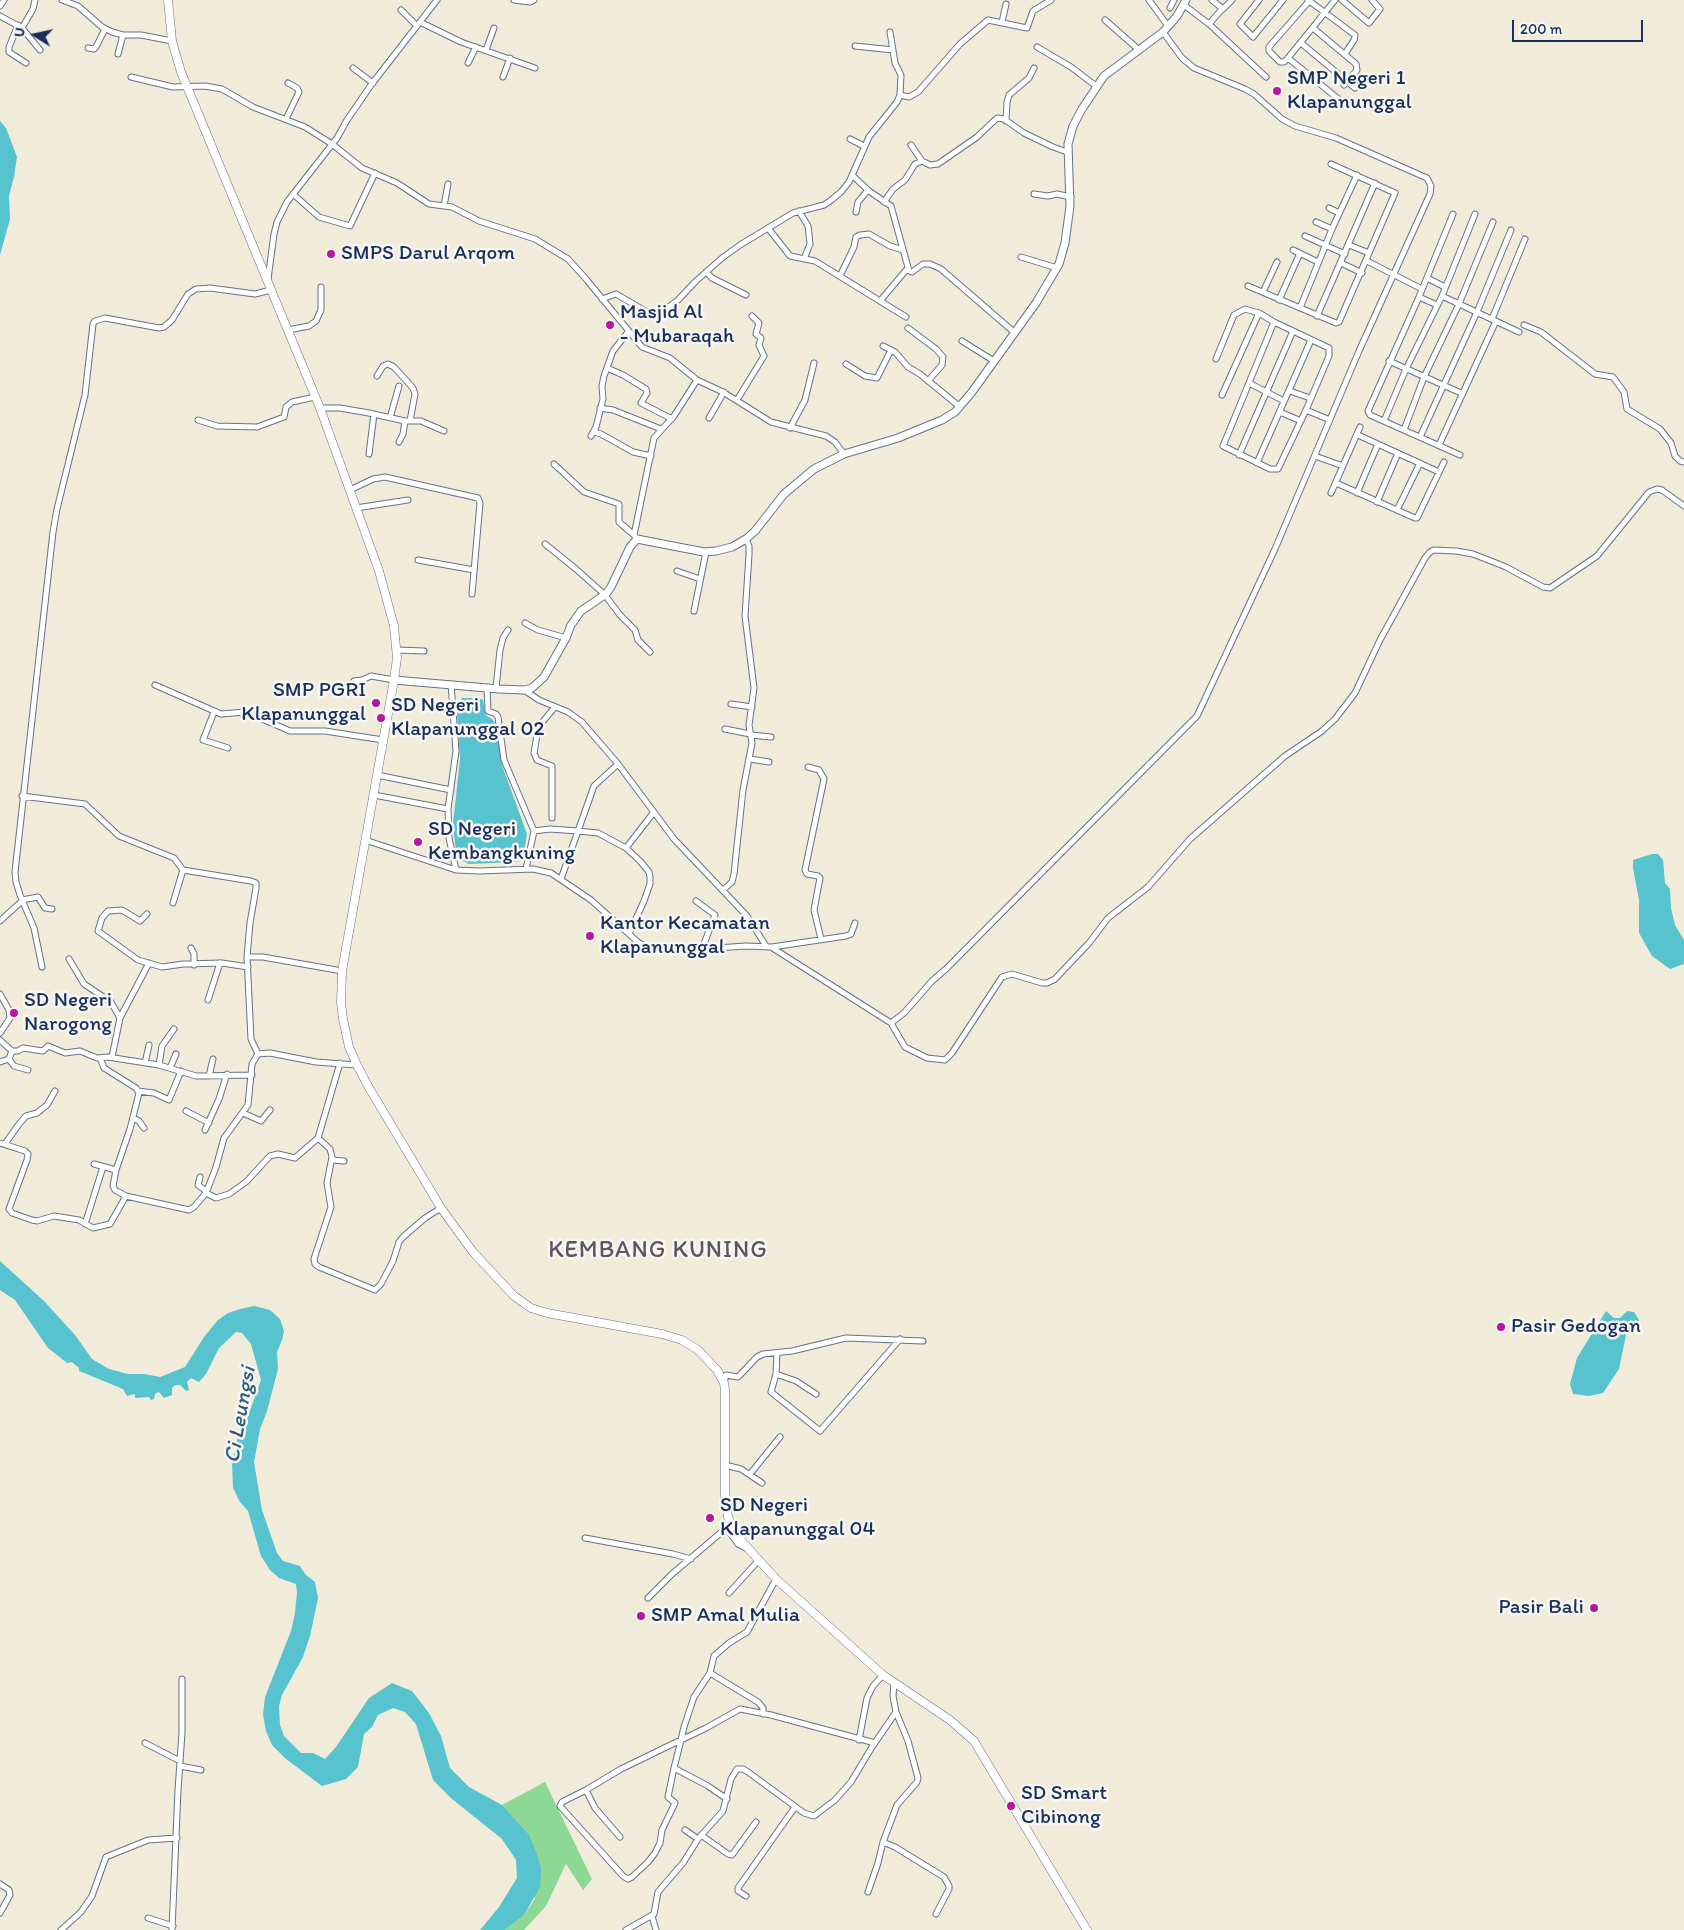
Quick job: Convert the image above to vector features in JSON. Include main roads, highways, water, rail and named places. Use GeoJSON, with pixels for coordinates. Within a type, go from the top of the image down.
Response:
{"type":"FeatureCollection","features":[{"type":"Feature","properties":{"kind":"main road"},"geometry":{"type":"LineString","coordinates":[[168,0],[172,41],[187,86],[320,408],[379,571],[396,634],[397,650],[394,680],[342,971],[341,1003],[349,1046],[368,1086],[441,1208],[473,1252],[514,1296],[531,1308],[559,1316],[662,1334],[682,1340],[704,1356],[717,1370],[724,1383],[724,1498],[728,1517],[736,1536],[776,1579],[883,1675],[950,1720],[974,1741],[1088,1930]]}},
{"type":"Feature","properties":{"kind":"water"},"geometry":{"type":"Polygon","coordinates":[[[0,121],[6,128],[17,157],[9,196],[10,219],[0,255],[0,121]]]}},
{"type":"Feature","properties":{"kind":"water"},"geometry":{"type":"Polygon","coordinates":[[[462,698],[478,698],[483,700],[486,715],[497,726],[502,765],[527,834],[524,853],[517,862],[469,864],[459,859],[456,853],[453,824],[460,759],[457,711],[458,703],[462,698]]]}},
{"type":"Feature","properties":{"kind":"water"},"geometry":{"type":"Polygon","coordinates":[[[1658,854],[1663,860],[1665,883],[1670,889],[1671,908],[1675,925],[1684,940],[1684,964],[1670,969],[1652,956],[1639,933],[1639,900],[1633,860],[1658,854]]]}},
{"type":"Feature","properties":{"kind":"water"},"geometry":{"type":"Polygon","coordinates":[[[0,1261],[44,1301],[75,1335],[92,1359],[109,1369],[128,1374],[160,1377],[185,1367],[204,1337],[218,1320],[228,1313],[254,1306],[270,1310],[280,1319],[284,1331],[277,1352],[278,1369],[267,1411],[260,1429],[254,1462],[262,1510],[277,1553],[283,1561],[300,1566],[305,1574],[315,1582],[318,1598],[310,1636],[303,1657],[282,1695],[279,1706],[280,1725],[284,1736],[301,1753],[313,1753],[325,1759],[336,1747],[369,1698],[392,1683],[412,1691],[429,1713],[441,1736],[450,1768],[469,1787],[502,1805],[529,1835],[536,1852],[541,1869],[540,1887],[524,1915],[505,1930],[480,1930],[499,1907],[517,1878],[516,1860],[502,1839],[452,1799],[433,1780],[416,1724],[405,1712],[393,1708],[378,1715],[372,1727],[364,1734],[358,1767],[346,1779],[322,1786],[286,1759],[272,1745],[266,1731],[263,1714],[265,1697],[291,1631],[297,1593],[296,1584],[279,1578],[270,1570],[261,1556],[248,1511],[240,1502],[233,1488],[232,1463],[239,1432],[247,1419],[261,1380],[251,1344],[242,1333],[236,1332],[219,1348],[206,1374],[199,1382],[191,1378],[187,1382],[189,1390],[186,1391],[180,1385],[175,1385],[172,1388],[172,1395],[164,1398],[159,1392],[151,1400],[149,1397],[135,1398],[135,1394],[127,1396],[123,1389],[79,1371],[79,1368],[72,1362],[67,1363],[48,1348],[15,1300],[0,1290],[0,1261]]]}},
{"type":"Feature","properties":{"kind":"water"},"geometry":{"type":"Polygon","coordinates":[[[1606,1311],[1614,1318],[1620,1318],[1627,1311],[1634,1312],[1639,1320],[1639,1327],[1637,1330],[1629,1331],[1626,1335],[1619,1369],[1603,1393],[1589,1396],[1573,1394],[1570,1384],[1577,1358],[1606,1311]]]}},
{"type":"Feature","properties":{"kind":"place","name":"SMP Negeri 1 Klapanunggal"},"geometry":{"type":"Point","coordinates":[1277,91]}},
{"type":"Feature","properties":{"kind":"place","name":"SMPS Darul Arqom"},"geometry":{"type":"Point","coordinates":[331,254]}},
{"type":"Feature","properties":{"kind":"place","name":"Masjid Al - Mubaraqah"},"geometry":{"type":"Point","coordinates":[610,325]}},
{"type":"Feature","properties":{"kind":"place","name":"SMP PGRI Klapanunggal"},"geometry":{"type":"Point","coordinates":[376,703]}},
{"type":"Feature","properties":{"kind":"place","name":"SD Negeri Klapanunggal 02"},"geometry":{"type":"Point","coordinates":[381,718]}},
{"type":"Feature","properties":{"kind":"place","name":"SD Negeri Kembangkuning"},"geometry":{"type":"Point","coordinates":[418,842]}},
{"type":"Feature","properties":{"kind":"place","name":"Kantor Kecamatan Klapanunggal"},"geometry":{"type":"Point","coordinates":[590,936]}},
{"type":"Feature","properties":{"kind":"place","name":"SD Negeri Narogong"},"geometry":{"type":"Point","coordinates":[14,1013]}},
{"type":"Feature","properties":{"kind":"place","name":"Pasir Gedogan"},"geometry":{"type":"Point","coordinates":[1501,1327]}},
{"type":"Feature","properties":{"kind":"place","name":"SD Negeri Klapanunggal 04"},"geometry":{"type":"Point","coordinates":[710,1518]}},
{"type":"Feature","properties":{"kind":"place","name":"Pasir Bali"},"geometry":{"type":"Point","coordinates":[1594,1608]}},
{"type":"Feature","properties":{"kind":"place","name":"SMP Amal Mulia"},"geometry":{"type":"Point","coordinates":[641,1616]}},
{"type":"Feature","properties":{"kind":"place","name":"SD Smart Cibinong"},"geometry":{"type":"Point","coordinates":[1011,1806]}},
{"type":"Feature","properties":{"kind":"district","name":"KEMBANG KUNING"},"geometry":{"type":"Point","coordinates":[658,1251]}},
{"type":"Feature","properties":{"kind":"water label","name":"Ci Leungsi"},"geometry":{"type":"Point","coordinates":[241,1415]}}]}
